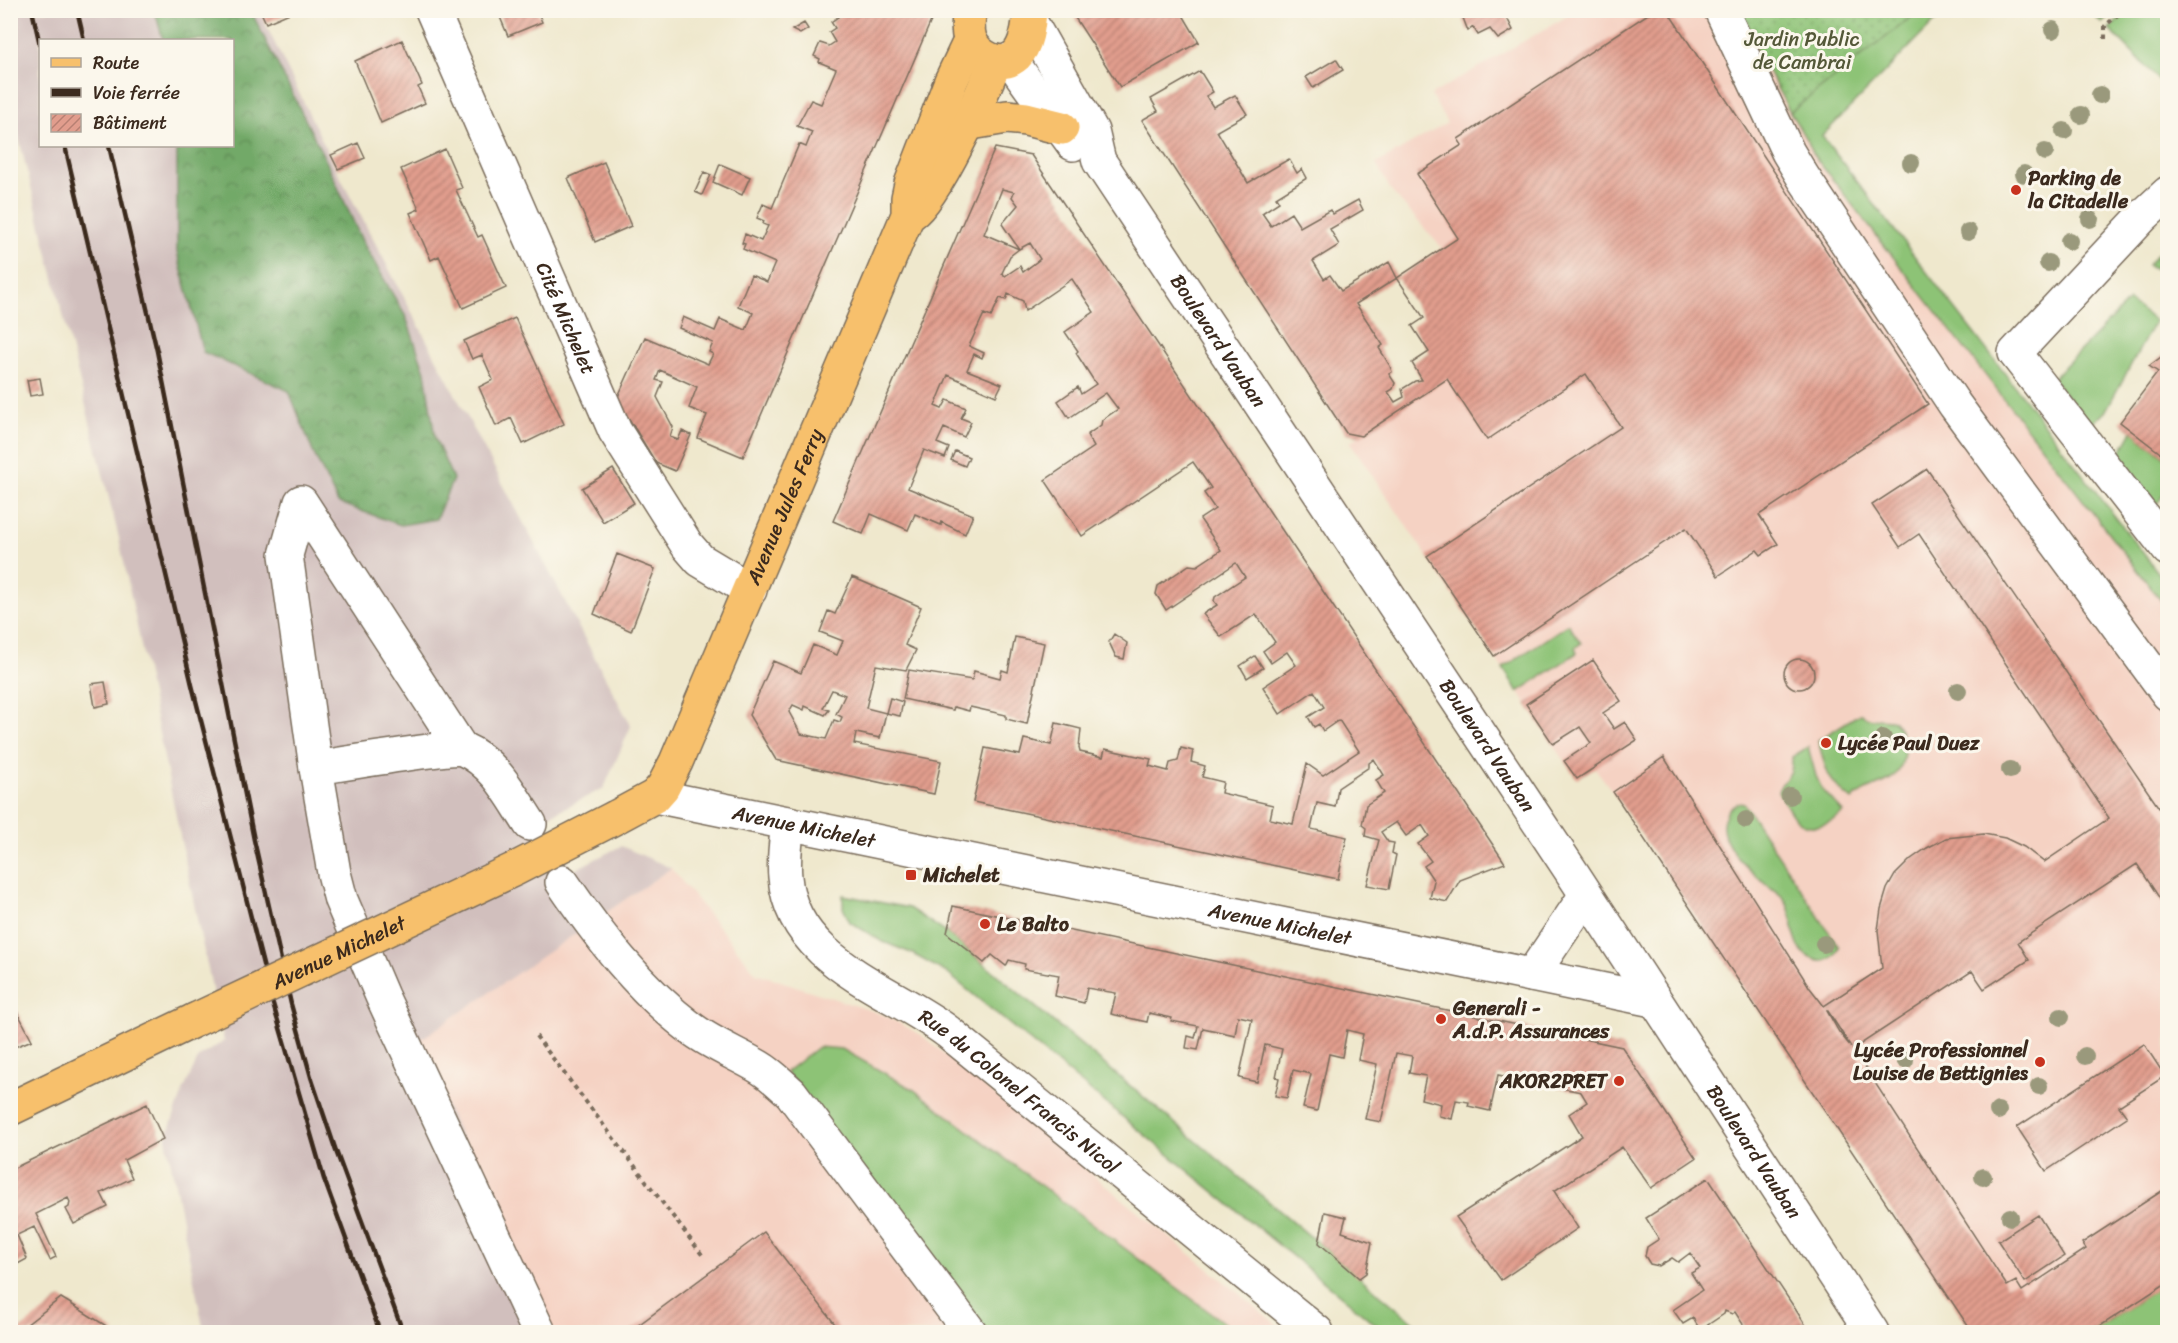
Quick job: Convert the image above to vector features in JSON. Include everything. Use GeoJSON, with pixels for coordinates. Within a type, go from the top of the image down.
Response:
{"type":"FeatureCollection","features":[{"type":"Feature","properties":{"kind":"main road"},"geometry":{"type":"LineString","coordinates":[[986,43],[1022,49],[1030,15]]}},
{"type":"Feature","properties":{"kind":"main road","name":"Avenue Jules Ferry"},"geometry":{"type":"LineString","coordinates":[[908,215],[922,203],[930,192],[986,84],[986,43]]}},
{"type":"Feature","properties":{"kind":"main road","name":"Avenue Jules Ferry"},"geometry":{"type":"LineString","coordinates":[[655,796],[663,787],[676,762],[908,215],[908,198],[917,166],[956,71],[986,43]]}},
{"type":"Feature","properties":{"kind":"main road"},"geometry":{"type":"LineString","coordinates":[[965,124],[1007,117],[1062,128]]}},
{"type":"Feature","properties":{"kind":"main road","name":"Avenue Michelet"},"geometry":{"type":"LineString","coordinates":[[10,1109],[515,868],[655,796]]}},
{"type":"Feature","properties":{"kind":"street","name":"Cité Michelet"},"geometry":{"type":"LineString","coordinates":[[432,10],[615,431],[687,545],[700,560],[750,590]]}},
{"type":"Feature","properties":{"kind":"street"},"geometry":{"type":"LineString","coordinates":[[1721,10],[1788,152],[1803,177],[1955,405],[2168,694]]}},
{"type":"Feature","properties":{"kind":"street","name":"Boulevard Vauban"},"geometry":{"type":"LineString","coordinates":[[1030,15],[1092,131],[1099,161],[1872,1332]]}},
{"type":"Feature","properties":{"kind":"street","name":"Boulevard Vauban"},"geometry":{"type":"LineString","coordinates":[[986,43],[1025,82],[1081,152],[1099,161]]}},
{"type":"Feature","properties":{"kind":"street"},"geometry":{"type":"LineString","coordinates":[[2168,193],[2143,216],[2015,353],[2168,549]]}},
{"type":"Feature","properties":{"kind":"street"},"geometry":{"type":"LineString","coordinates":[[530,824],[496,774],[486,764],[461,748],[301,502],[286,555],[316,768],[334,873],[341,900],[382,996],[539,1332]]}},
{"type":"Feature","properties":{"kind":"street"},"geometry":{"type":"LineString","coordinates":[[316,768],[461,748]]}},
{"type":"Feature","properties":{"kind":"street","name":"Avenue Michelet"},"geometry":{"type":"LineString","coordinates":[[655,796],[1653,999]]}},
{"type":"Feature","properties":{"kind":"street","name":"Rue du Colonel Francis Nicol"},"geometry":{"type":"LineString","coordinates":[[788,823],[784,858],[788,894],[807,934],[822,951],[852,974],[927,1016],[948,1032],[1317,1332]]}},
{"type":"Feature","properties":{"kind":"street"},"geometry":{"type":"LineString","coordinates":[[562,882],[581,910],[619,956],[648,990],[674,1015],[711,1041],[760,1068],[790,1093],[970,1332]]}},
{"type":"Feature","properties":{"kind":"street"},"geometry":{"type":"LineString","coordinates":[[1532,975],[1586,896]]}},
{"type":"Feature","properties":{"kind":"path"},"geometry":{"type":"LineString","coordinates":[[2105,39],[2105,26],[2122,10]]}},
{"type":"Feature","properties":{"kind":"path"},"geometry":{"type":"LineString","coordinates":[[536,1036],[703,1256]]}},
{"type":"Feature","properties":{"kind":"shaded area"},"geometry":{"type":"Polygon","coordinates":[[[1709,10],[1755,49],[1815,157],[2167,608],[2167,1332],[1972,1332],[1613,792],[1595,768],[1577,779],[1350,442],[1447,379],[1412,326],[1424,318],[1397,278],[1442,248],[1392,192],[1376,164],[1447,123],[1431,95],[1576,11],[1709,10]]]}},
{"type":"Feature","properties":{"kind":"shaded area"},"geometry":{"type":"Polygon","coordinates":[[[10,11],[259,11],[337,171],[631,726],[604,788],[545,818],[572,871],[621,846],[671,868],[417,1042],[551,1332],[204,1332],[166,1138],[184,1089],[199,1057],[224,1041],[119,538],[11,107],[10,11]]]}},
{"type":"Feature","properties":{"kind":"shaded area"},"geometry":{"type":"Polygon","coordinates":[[[671,868],[756,973],[884,1015],[921,1035],[1286,1332],[551,1332],[416,1042],[671,868]]]}},
{"type":"Feature","properties":{"kind":"green space","name":"Jardin Public de Cambrai"},"geometry":{"type":"Polygon","coordinates":[[[1743,10],[1919,11],[1790,112],[1740,19],[1743,10]]]}},
{"type":"Feature","properties":{"kind":"green space"},"geometry":{"type":"Polygon","coordinates":[[[2129,10],[2167,11],[2167,88],[2109,29],[2129,10]]]}},
{"type":"Feature","properties":{"kind":"green space"},"geometry":{"type":"Polygon","coordinates":[[[155,11],[251,11],[327,163],[363,243],[406,317],[425,372],[435,438],[453,479],[436,519],[401,525],[338,503],[313,452],[289,391],[203,352],[177,252],[177,147],[234,147],[234,39],[163,39],[155,11]]]}},
{"type":"Feature","properties":{"kind":"green space"},"geometry":{"type":"Polygon","coordinates":[[[1919,11],[1945,11],[1822,136],[2167,584],[2167,608],[1815,157],[1790,112],[1919,11]]]}},
{"type":"Feature","properties":{"kind":"green space"},"geometry":{"type":"Polygon","coordinates":[[[2089,11],[2115,11],[2102,23],[2089,11]]]}},
{"type":"Feature","properties":{"kind":"green space"},"geometry":{"type":"Polygon","coordinates":[[[2167,244],[2167,273],[2147,265],[2167,244]]]}},
{"type":"Feature","properties":{"kind":"green space"},"geometry":{"type":"Polygon","coordinates":[[[2129,301],[2155,321],[2105,412],[2091,424],[2052,379],[2129,301]]]}},
{"type":"Feature","properties":{"kind":"green space"},"geometry":{"type":"Polygon","coordinates":[[[2132,431],[2167,459],[2167,490],[2156,505],[2118,456],[2132,431]]]}},
{"type":"Feature","properties":{"kind":"green space"},"geometry":{"type":"Polygon","coordinates":[[[1568,624],[1581,643],[1575,648],[1577,653],[1518,692],[1503,668],[1568,624]]]}},
{"type":"Feature","properties":{"kind":"green space"},"geometry":{"type":"Polygon","coordinates":[[[1861,713],[1873,719],[1894,721],[1902,735],[1904,752],[1900,768],[1895,775],[1852,800],[1837,787],[1828,774],[1818,740],[1861,713]]]}},
{"type":"Feature","properties":{"kind":"green space"},"geometry":{"type":"Polygon","coordinates":[[[1808,747],[1822,789],[1843,812],[1827,823],[1814,826],[1808,826],[1794,817],[1778,791],[1790,773],[1792,757],[1808,747]]]}},
{"type":"Feature","properties":{"kind":"green space"},"geometry":{"type":"Polygon","coordinates":[[[1738,803],[1744,804],[1747,808],[1839,947],[1831,958],[1824,961],[1817,960],[1800,949],[1785,900],[1738,858],[1725,839],[1724,819],[1729,809],[1738,803]]]}},
{"type":"Feature","properties":{"kind":"green space"},"geometry":{"type":"Polygon","coordinates":[[[843,895],[909,908],[947,933],[1425,1332],[1385,1332],[947,973],[911,953],[881,941],[850,922],[843,908],[843,895]]]}},
{"type":"Feature","properties":{"kind":"green space"},"geometry":{"type":"Polygon","coordinates":[[[818,1047],[842,1049],[914,1090],[1236,1332],[983,1332],[786,1072],[818,1047]]]}},
{"type":"Feature","properties":{"kind":"green space"},"geometry":{"type":"Polygon","coordinates":[[[2167,1282],[2167,1332],[2091,1332],[2167,1282]]]}},
{"type":"Feature","properties":{"kind":"building"},"geometry":{"type":"Polygon","coordinates":[[[260,10],[292,10],[292,12],[266,23],[260,10]]]}},
{"type":"Feature","properties":{"kind":"building"},"geometry":{"type":"Polygon","coordinates":[[[497,10],[537,10],[542,22],[508,36],[497,10]]]}},
{"type":"Feature","properties":{"kind":"building"},"geometry":{"type":"Polygon","coordinates":[[[848,10],[933,10],[934,14],[743,457],[698,438],[707,415],[689,408],[697,387],[660,370],[656,380],[663,382],[657,397],[673,427],[670,437],[678,440],[682,431],[691,435],[675,471],[656,463],[617,399],[645,337],[708,364],[713,354],[709,352],[713,343],[679,328],[683,317],[715,331],[720,319],[746,330],[753,313],[738,306],[751,275],[767,282],[775,263],[743,249],[745,244],[742,243],[745,234],[761,241],[768,226],[757,218],[763,204],[772,208],[799,144],[806,147],[812,132],[797,126],[811,100],[821,104],[836,69],[819,62],[820,59],[814,56],[820,43],[829,46],[835,42],[829,32],[835,28],[831,22],[848,10]]]}},
{"type":"Feature","properties":{"kind":"building"},"geometry":{"type":"Polygon","coordinates":[[[1070,10],[1180,10],[1199,42],[1120,87],[1070,10]]]}},
{"type":"Feature","properties":{"kind":"building"},"geometry":{"type":"Polygon","coordinates":[[[1460,10],[1503,10],[1513,30],[1498,39],[1490,29],[1478,35],[1473,27],[1468,31],[1460,10]]]}},
{"type":"Feature","properties":{"kind":"building"},"geometry":{"type":"Polygon","coordinates":[[[1654,10],[1667,10],[1928,404],[1759,515],[1778,544],[1761,555],[1757,550],[1718,576],[1686,528],[1494,656],[1427,556],[1621,427],[1586,374],[1487,440],[1447,379],[1361,436],[1346,433],[1142,120],[1158,111],[1151,99],[1200,71],[1213,92],[1206,96],[1213,107],[1235,95],[1247,114],[1217,131],[1248,183],[1289,159],[1297,173],[1302,169],[1307,178],[1276,197],[1279,202],[1262,213],[1271,226],[1291,213],[1300,227],[1330,210],[1333,214],[1358,200],[1363,210],[1330,229],[1339,245],[1313,261],[1324,279],[1330,275],[1341,291],[1389,262],[1397,278],[1458,238],[1417,174],[1462,145],[1458,139],[1654,10]],[[1397,278],[1356,304],[1383,345],[1379,348],[1390,366],[1392,372],[1389,374],[1395,383],[1393,389],[1388,392],[1395,402],[1404,397],[1402,389],[1415,381],[1422,380],[1412,363],[1429,352],[1412,326],[1424,318],[1397,278]]]}},
{"type":"Feature","properties":{"kind":"building"},"geometry":{"type":"Polygon","coordinates":[[[804,23],[808,29],[800,34],[792,30],[804,23]]]}},
{"type":"Feature","properties":{"kind":"building"},"geometry":{"type":"Polygon","coordinates":[[[402,40],[422,85],[418,87],[425,103],[381,123],[355,61],[402,40]]]}},
{"type":"Feature","properties":{"kind":"building"},"geometry":{"type":"Polygon","coordinates":[[[1336,59],[1343,70],[1313,88],[1306,77],[1336,59]]]}},
{"type":"Feature","properties":{"kind":"building"},"geometry":{"type":"Polygon","coordinates":[[[358,143],[365,158],[338,169],[331,155],[358,143]]]}},
{"type":"Feature","properties":{"kind":"building"},"geometry":{"type":"Polygon","coordinates":[[[995,148],[1031,155],[1505,863],[1460,880],[1447,902],[1430,898],[1434,881],[1424,866],[1431,861],[1418,844],[1429,836],[1422,825],[1406,836],[1396,822],[1381,832],[1388,842],[1394,843],[1392,853],[1396,855],[1389,889],[1367,885],[1379,840],[1365,836],[1366,828],[1362,825],[1366,805],[1384,793],[1376,780],[1384,775],[1374,759],[1369,763],[1369,767],[1338,788],[1335,807],[1317,803],[1311,829],[1347,837],[1338,879],[973,802],[985,748],[1020,755],[1024,739],[1051,745],[1056,723],[1081,729],[1080,752],[1103,757],[1105,749],[1151,759],[1149,766],[1168,771],[1170,763],[1178,761],[1181,748],[1193,751],[1191,762],[1205,766],[1202,777],[1223,782],[1221,793],[1273,805],[1270,819],[1293,824],[1307,764],[1323,775],[1359,751],[1339,720],[1323,731],[1319,724],[1314,727],[1308,717],[1324,707],[1314,691],[1280,714],[1263,687],[1296,665],[1287,652],[1271,663],[1263,651],[1275,642],[1256,614],[1221,637],[1203,614],[1217,605],[1214,601],[1215,597],[1245,577],[1236,563],[1166,610],[1156,594],[1158,586],[1189,565],[1197,566],[1221,550],[1200,519],[1215,509],[1204,493],[1211,488],[1193,462],[1082,536],[1045,480],[1094,447],[1087,435],[1101,425],[1102,420],[1118,409],[1106,393],[1069,418],[1058,401],[1078,387],[1081,394],[1096,384],[1065,332],[1094,312],[1072,279],[1025,311],[1023,301],[1008,294],[1006,300],[1000,298],[991,317],[984,314],[969,346],[984,353],[982,358],[974,354],[967,370],[1002,384],[996,396],[948,375],[935,406],[942,409],[947,400],[966,408],[961,418],[971,422],[964,437],[944,428],[937,443],[949,448],[945,458],[924,450],[908,488],[973,515],[965,534],[941,522],[941,525],[915,514],[908,530],[871,514],[863,534],[833,521],[995,148]],[[1002,189],[984,234],[1019,249],[1002,224],[1018,205],[1012,197],[1014,192],[1002,189]],[[1030,243],[1010,256],[1002,273],[1005,276],[1020,266],[1023,272],[1040,259],[1030,243]]]}},
{"type":"Feature","properties":{"kind":"building"},"geometry":{"type":"Polygon","coordinates":[[[445,149],[462,188],[456,190],[478,237],[482,235],[506,288],[463,308],[439,256],[431,260],[410,213],[419,209],[401,169],[445,149]]]}},
{"type":"Feature","properties":{"kind":"building"},"geometry":{"type":"Polygon","coordinates":[[[604,162],[631,226],[595,242],[568,178],[604,162]]]}},
{"type":"Feature","properties":{"kind":"building"},"geometry":{"type":"Polygon","coordinates":[[[720,164],[750,177],[742,195],[713,182],[720,164]]]}},
{"type":"Feature","properties":{"kind":"building"},"geometry":{"type":"Polygon","coordinates":[[[704,172],[711,175],[702,195],[695,192],[704,172]]]}},
{"type":"Feature","properties":{"kind":"building"},"geometry":{"type":"Polygon","coordinates":[[[515,318],[564,424],[523,444],[511,418],[496,426],[479,387],[493,380],[482,355],[472,359],[464,341],[515,318]]]}},
{"type":"Feature","properties":{"kind":"building"},"geometry":{"type":"Polygon","coordinates":[[[2168,352],[2168,459],[2120,422],[2158,372],[2149,366],[2168,352]]]}},
{"type":"Feature","properties":{"kind":"building"},"geometry":{"type":"Polygon","coordinates":[[[40,378],[43,394],[30,396],[27,380],[40,378]]]}},
{"type":"Feature","properties":{"kind":"building"},"geometry":{"type":"Polygon","coordinates":[[[955,451],[969,457],[965,466],[951,460],[955,451]]]}},
{"type":"Feature","properties":{"kind":"building"},"geometry":{"type":"Polygon","coordinates":[[[613,469],[634,503],[603,522],[582,488],[613,469]]]}},
{"type":"Feature","properties":{"kind":"building"},"geometry":{"type":"Polygon","coordinates":[[[1927,469],[2168,821],[2168,911],[2137,864],[2018,942],[2029,960],[1984,989],[1972,971],[1853,1049],[2007,1286],[2016,1281],[2022,1291],[2086,1249],[2082,1243],[2168,1187],[2168,1282],[2091,1332],[1972,1332],[1613,792],[1664,757],[1810,988],[1824,1006],[1882,968],[1878,930],[1887,889],[1895,875],[1911,859],[1927,848],[1946,838],[1984,834],[2005,838],[2024,847],[2044,862],[2109,818],[1919,534],[1900,547],[1872,505],[1927,469]],[[1828,1011],[1839,1032],[1851,1047],[1828,1011]]]}},
{"type":"Feature","properties":{"kind":"building"},"geometry":{"type":"Polygon","coordinates":[[[617,554],[655,569],[631,631],[594,614],[617,554]]]}},
{"type":"Feature","properties":{"kind":"building"},"geometry":{"type":"Polygon","coordinates":[[[852,577],[921,607],[905,645],[916,650],[906,670],[876,665],[866,708],[886,713],[880,738],[856,733],[854,744],[941,761],[934,794],[776,760],[749,715],[773,661],[801,673],[813,645],[837,655],[843,641],[820,632],[828,611],[835,614],[852,577]],[[832,690],[823,708],[829,710],[825,715],[805,706],[804,710],[793,705],[789,712],[801,734],[826,739],[834,720],[840,722],[842,717],[836,714],[845,695],[832,690]]]}},
{"type":"Feature","properties":{"kind":"building"},"geometry":{"type":"Polygon","coordinates":[[[1114,634],[1127,643],[1124,659],[1116,657],[1109,642],[1114,634]]]}},
{"type":"Feature","properties":{"kind":"building"},"geometry":{"type":"Polygon","coordinates":[[[1015,637],[1044,643],[1027,724],[1006,719],[1006,715],[970,707],[969,711],[954,707],[953,710],[903,699],[909,670],[972,680],[974,671],[1000,678],[1002,670],[1008,672],[1015,637]]]}},
{"type":"Feature","properties":{"kind":"building"},"geometry":{"type":"Polygon","coordinates":[[[1255,656],[1263,668],[1247,678],[1240,666],[1255,656]]]}},
{"type":"Feature","properties":{"kind":"building"},"geometry":{"type":"Polygon","coordinates":[[[1799,659],[1810,663],[1814,674],[1810,685],[1799,689],[1788,685],[1784,674],[1788,663],[1799,659]]]}},
{"type":"Feature","properties":{"kind":"building"},"geometry":{"type":"Polygon","coordinates":[[[1593,660],[1621,701],[1603,713],[1614,729],[1625,722],[1637,740],[1577,779],[1564,761],[1591,743],[1580,727],[1553,744],[1526,704],[1593,660]]]}},
{"type":"Feature","properties":{"kind":"building"},"geometry":{"type":"Polygon","coordinates":[[[105,682],[109,704],[95,707],[91,684],[105,682]]]}},
{"type":"Feature","properties":{"kind":"building"},"geometry":{"type":"Polygon","coordinates":[[[890,698],[903,702],[900,716],[886,713],[890,698]]]}},
{"type":"Feature","properties":{"kind":"building"},"geometry":{"type":"Polygon","coordinates":[[[953,906],[1622,1047],[1696,1158],[1651,1188],[1622,1147],[1554,1191],[1578,1228],[1501,1280],[1456,1217],[1582,1136],[1569,1114],[1587,1102],[1581,1092],[1498,1075],[1490,1111],[1468,1106],[1469,1102],[1456,1100],[1452,1119],[1439,1116],[1441,1104],[1421,1099],[1426,1076],[1409,1073],[1412,1056],[1396,1053],[1381,1122],[1365,1119],[1377,1064],[1358,1060],[1363,1034],[1347,1030],[1342,1057],[1329,1054],[1317,1111],[1303,1108],[1311,1074],[1293,1070],[1287,1098],[1275,1096],[1279,1078],[1276,1077],[1282,1049],[1265,1045],[1257,1082],[1239,1078],[1252,1019],[1238,1016],[1235,1035],[1203,1028],[1198,1050],[1186,1048],[1188,1036],[1195,1038],[1198,1026],[1171,1021],[1172,1018],[1149,1013],[1147,1022],[1111,1014],[1116,993],[1087,988],[1084,1003],[1055,996],[1059,975],[1024,969],[1025,964],[1009,960],[1006,966],[992,955],[984,963],[947,933],[953,906]]]}},
{"type":"Feature","properties":{"kind":"building"},"geometry":{"type":"Polygon","coordinates":[[[10,998],[32,1040],[10,1049],[10,998]]]}},
{"type":"Feature","properties":{"kind":"building"},"geometry":{"type":"Polygon","coordinates":[[[2144,1044],[2165,1076],[2119,1106],[2127,1117],[2046,1171],[2017,1127],[2144,1044]]]}},
{"type":"Feature","properties":{"kind":"building"},"geometry":{"type":"Polygon","coordinates":[[[147,1104],[163,1139],[124,1160],[132,1178],[101,1193],[108,1207],[74,1224],[66,1209],[70,1202],[68,1198],[36,1214],[56,1257],[50,1260],[34,1227],[17,1235],[27,1259],[14,1266],[10,1264],[10,1170],[147,1104]]]}},
{"type":"Feature","properties":{"kind":"building"},"geometry":{"type":"Polygon","coordinates":[[[1708,1178],[1810,1332],[1748,1332],[1735,1312],[1732,1314],[1725,1311],[1700,1330],[1693,1318],[1683,1324],[1673,1310],[1702,1290],[1691,1273],[1700,1268],[1690,1253],[1678,1262],[1672,1258],[1659,1266],[1650,1264],[1645,1256],[1647,1247],[1659,1239],[1646,1218],[1708,1178]]]}},
{"type":"Feature","properties":{"kind":"building"},"geometry":{"type":"Polygon","coordinates":[[[1325,1212],[1346,1217],[1342,1232],[1372,1242],[1366,1273],[1359,1278],[1319,1243],[1325,1212]]]}},
{"type":"Feature","properties":{"kind":"building"},"geometry":{"type":"Polygon","coordinates":[[[2038,1215],[2064,1256],[2025,1282],[1998,1241],[2038,1215]]]}},
{"type":"Feature","properties":{"kind":"building"},"geometry":{"type":"Polygon","coordinates":[[[764,1232],[841,1332],[629,1332],[764,1232]]]}},
{"type":"Feature","properties":{"kind":"building"},"geometry":{"type":"Polygon","coordinates":[[[61,1298],[71,1304],[116,1332],[17,1332],[61,1298]]]}},
{"type":"Feature","properties":{"kind":"railway"},"geometry":{"type":"LineString","coordinates":[[32,10],[39,41]]}},
{"type":"Feature","properties":{"kind":"railway"},"geometry":{"type":"LineString","coordinates":[[77,10],[84,39]]}},
{"type":"Feature","properties":{"kind":"railway"},"geometry":{"type":"LineString","coordinates":[[65,147],[192,685],[273,1004],[324,1179],[380,1332]]}},
{"type":"Feature","properties":{"kind":"railway"},"geometry":{"type":"LineString","coordinates":[[109,147],[157,351],[254,840],[291,1004],[311,1077],[336,1151],[403,1332]]}},
{"type":"Feature","properties":{"kind":"place","name":"Parking de la Citadelle"},"geometry":{"type":"Point","coordinates":[2016,190]}},
{"type":"Feature","properties":{"kind":"place","name":"Lycée Paul Duez"},"geometry":{"type":"Point","coordinates":[1826,743]}},
{"type":"Feature","properties":{"kind":"place","name":"Michelet"},"geometry":{"type":"Point","coordinates":[911,875]}},
{"type":"Feature","properties":{"kind":"place","name":"Le Balto"},"geometry":{"type":"Point","coordinates":[985,924]}},
{"type":"Feature","properties":{"kind":"place","name":"Generali - A.d.P. Assurances"},"geometry":{"type":"Point","coordinates":[1441,1019]}},
{"type":"Feature","properties":{"kind":"place","name":"Lycée Professionnel Louise de Bettignies"},"geometry":{"type":"Point","coordinates":[2040,1062]}},
{"type":"Feature","properties":{"kind":"place","name":"AKOR2PRET"},"geometry":{"type":"Point","coordinates":[1619,1081]}}]}
